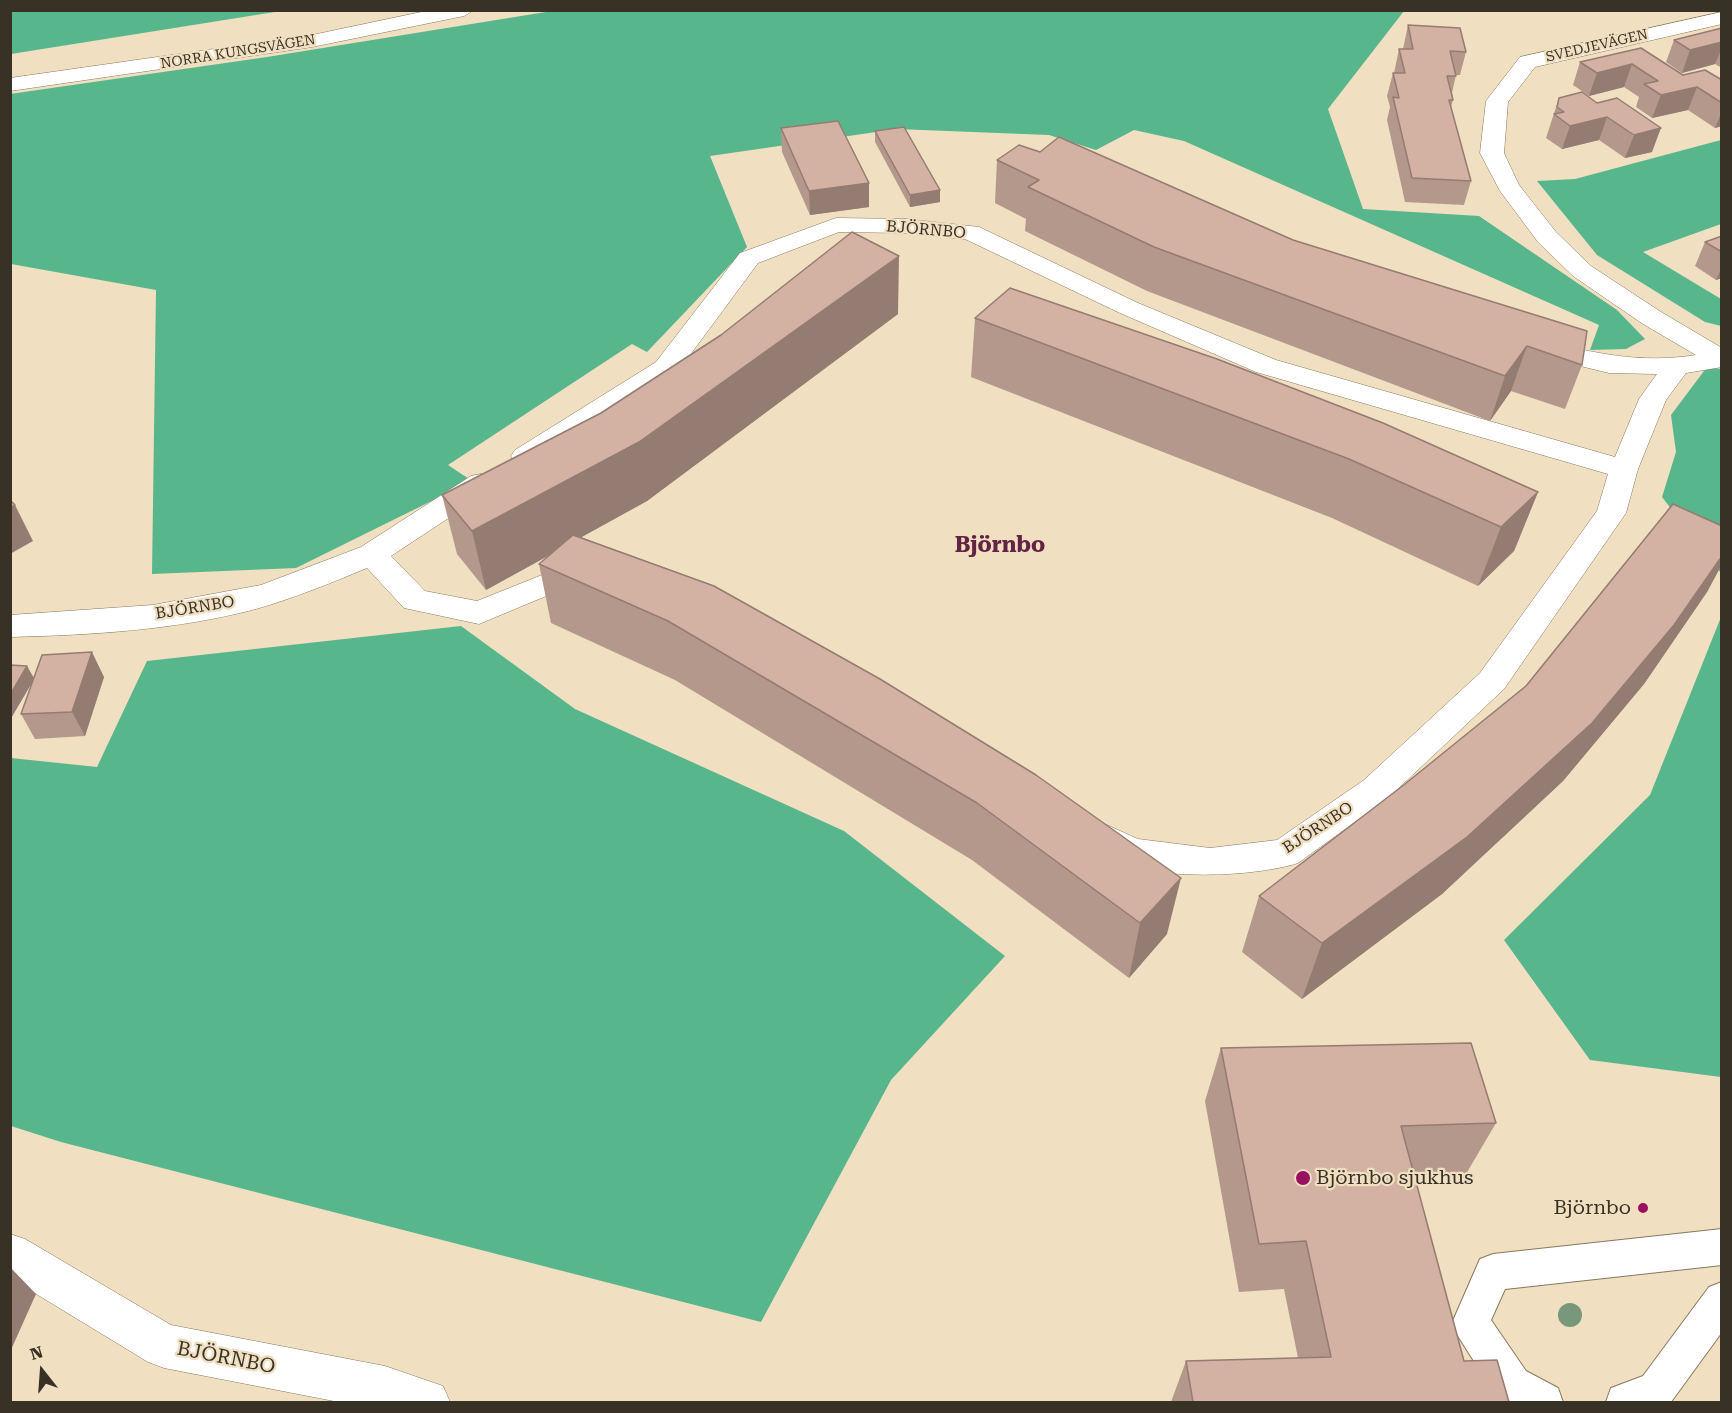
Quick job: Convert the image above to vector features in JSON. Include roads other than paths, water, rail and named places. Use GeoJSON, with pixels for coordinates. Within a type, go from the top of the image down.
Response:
{"type":"FeatureCollection","features":[{"type":"Feature","properties":{"kind":"street","name":"NORRA KUNGSVÄGEN"},"geometry":{"type":"LineString","coordinates":[[10,86],[312,41],[464,10]]}},
{"type":"Feature","properties":{"kind":"street","name":"SVEDJEVÄGEN"},"geometry":{"type":"LineString","coordinates":[[1721,359],[1652,318],[1582,271],[1547,237],[1508,186],[1492,153],[1497,101],[1528,62],[1722,18]]}},
{"type":"Feature","properties":{"kind":"street","name":"BJÖRNBO"},"geometry":{"type":"LineString","coordinates":[[10,626],[59,625],[128,619],[239,602],[310,580],[372,554],[666,368],[749,258],[836,225],[906,226],[970,232],[1023,255],[1129,308],[1266,366],[1624,469]]}},
{"type":"Feature","properties":{"kind":"street"},"geometry":{"type":"LineString","coordinates":[[1512,340],[1609,365],[1677,366],[1721,359]]}},
{"type":"Feature","properties":{"kind":"street","name":"BJÖRNBO"},"geometry":{"type":"LineString","coordinates":[[1080,822],[1131,853],[1210,862],[1285,853],[1376,789],[1492,681],[1611,513],[1624,469],[1653,399],[1677,366]]}},
{"type":"Feature","properties":{"kind":"street"},"geometry":{"type":"LineString","coordinates":[[372,554],[415,600],[479,613],[551,583],[600,570],[619,575]]}},
{"type":"Feature","properties":{"kind":"street","name":"BJÖRNBO"},"geometry":{"type":"LineString","coordinates":[[10,1254],[164,1346],[385,1389],[427,1402]]}},
{"type":"Feature","properties":{"kind":"lane"},"geometry":{"type":"LineString","coordinates":[[1544,1402],[1512,1385],[1471,1323],[1493,1272],[1722,1247]]}},
{"type":"Feature","properties":{"kind":"lane"},"geometry":{"type":"LineString","coordinates":[[1647,1398],[1722,1300]]}},
{"type":"Feature","properties":{"kind":"place","name":"Björnbo sjukhus"},"geometry":{"type":"Point","coordinates":[1303,1178]}},
{"type":"Feature","properties":{"kind":"place","name":"Björnbo"},"geometry":{"type":"Point","coordinates":[1643,1208]}},
{"type":"Feature","properties":{"kind":"district","name":"Björnbo"},"geometry":{"type":"Point","coordinates":[1000,546]}}]}
